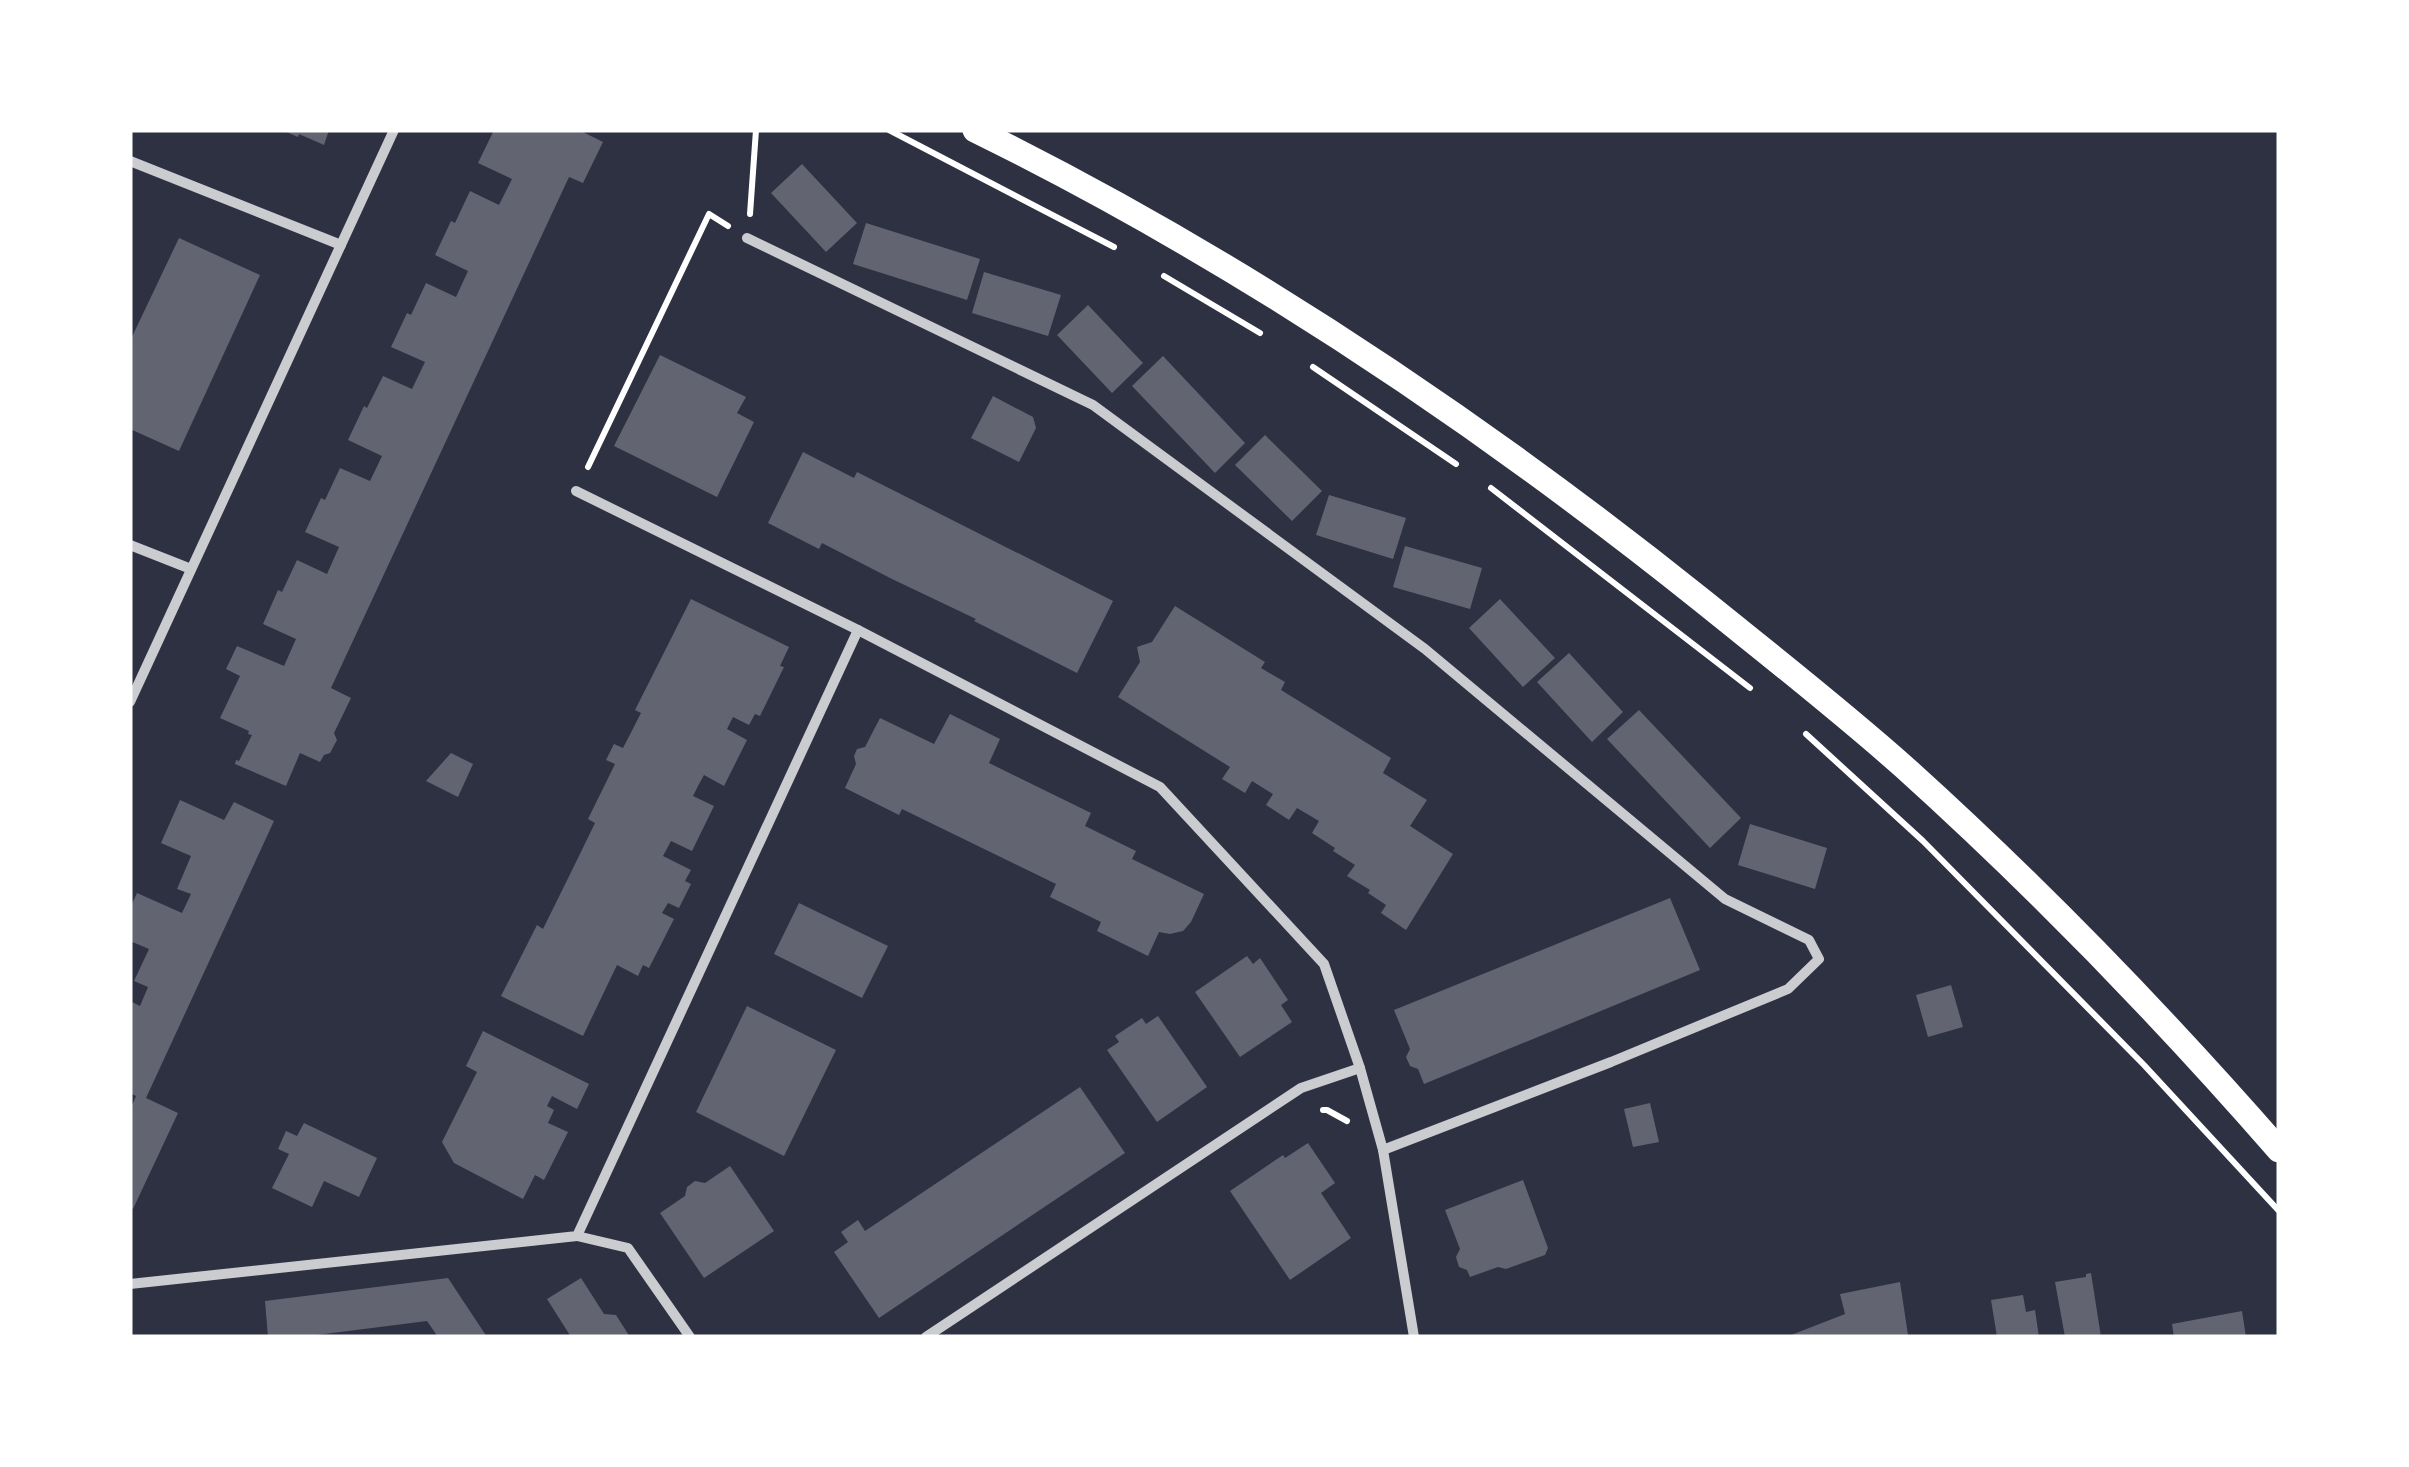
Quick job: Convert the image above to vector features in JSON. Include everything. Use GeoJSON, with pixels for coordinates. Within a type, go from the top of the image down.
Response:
{"type":"FeatureCollection","features":[{"type":"Feature","properties":{"kind":"main road"},"geometry":{"type":"LineString","coordinates":[[974,130],[1182,242],[1329,332],[1487,438],[1658,566],[1902,765],[1993,849],[2154,1013],[2279,1150]]}},
{"type":"Feature","properties":{"kind":"street"},"geometry":{"type":"LineString","coordinates":[[130,702],[394,130]]}},
{"type":"Feature","properties":{"kind":"street"},"geometry":{"type":"LineString","coordinates":[[130,161],[340,245]]}},
{"type":"Feature","properties":{"kind":"street"},"geometry":{"type":"LineString","coordinates":[[747,238],[1093,405],[1425,649],[1725,899],[1809,940],[1819,959],[1788,990],[1383,1150]]}},
{"type":"Feature","properties":{"kind":"street"},"geometry":{"type":"LineString","coordinates":[[576,491],[858,630],[1160,787],[1324,964],[1383,1150],[1414,1337]]}},
{"type":"Feature","properties":{"kind":"street"},"geometry":{"type":"LineString","coordinates":[[130,544],[191,569]]}},
{"type":"Feature","properties":{"kind":"street"},"geometry":{"type":"LineString","coordinates":[[578,1236],[858,630]]}},
{"type":"Feature","properties":{"kind":"street"},"geometry":{"type":"LineString","coordinates":[[926,1337],[1301,1088],[1360,1068]]}},
{"type":"Feature","properties":{"kind":"street"},"geometry":{"type":"LineString","coordinates":[[130,1284],[578,1236],[628,1248],[690,1337]]}},
{"type":"Feature","properties":{"kind":"path"},"geometry":{"type":"LineString","coordinates":[[576,491],[709,214],[747,238],[756,130]]}},
{"type":"Feature","properties":{"kind":"path"},"geometry":{"type":"LineString","coordinates":[[889,130],[1114,247]]}},
{"type":"Feature","properties":{"kind":"path"},"geometry":{"type":"LineString","coordinates":[[1163,275],[1274,342]]}},
{"type":"Feature","properties":{"kind":"path"},"geometry":{"type":"LineString","coordinates":[[1306,362],[1464,469]]}},
{"type":"Feature","properties":{"kind":"path"},"geometry":{"type":"LineString","coordinates":[[1480,480],[1752,690]]}},
{"type":"Feature","properties":{"kind":"path"},"geometry":{"type":"LineString","coordinates":[[1794,724],[1924,841],[2144,1065],[2279,1211]]}},
{"type":"Feature","properties":{"kind":"path"},"geometry":{"type":"LineString","coordinates":[[1314,1111],[1327,1110],[1347,1121],[1355,1134]]}},
{"type":"Feature","properties":{"kind":"building"},"geometry":{"type":"Polygon","coordinates":[[[282,130],[329,130],[324,145],[282,130]]]}},
{"type":"Feature","properties":{"kind":"building"},"geometry":{"type":"Polygon","coordinates":[[[494,130],[579,130],[603,142],[583,183],[569,177],[331,688],[351,698],[334,733],[337,740],[320,762],[300,753],[286,786],[235,764],[252,735],[220,718],[240,676],[226,669],[237,646],[284,666],[296,639],[263,624],[297,560],[327,574],[339,547],[305,532],[340,468],[370,481],[382,456],[348,440],[383,376],[412,389],[425,362],[391,347],[426,283],[456,297],[468,271],[435,255],[451,221],[455,223],[470,191],[499,205],[512,179],[478,163],[494,130]]]}},
{"type":"Feature","properties":{"kind":"building"},"geometry":{"type":"Polygon","coordinates":[[[802,164],[857,223],[826,252],[771,193],[802,164]]]}},
{"type":"Feature","properties":{"kind":"building"},"geometry":{"type":"Polygon","coordinates":[[[866,223],[980,259],[967,300],[853,264],[866,223]]]}},
{"type":"Feature","properties":{"kind":"building"},"geometry":{"type":"Polygon","coordinates":[[[179,238],[260,275],[179,451],[130,429],[130,341],[179,238]]]}},
{"type":"Feature","properties":{"kind":"building"},"geometry":{"type":"Polygon","coordinates":[[[984,272],[1061,295],[1048,336],[972,313],[984,272]]]}},
{"type":"Feature","properties":{"kind":"building"},"geometry":{"type":"Polygon","coordinates":[[[1088,305],[1143,363],[1112,393],[1057,335],[1088,305]]]}},
{"type":"Feature","properties":{"kind":"building"},"geometry":{"type":"Polygon","coordinates":[[[660,355],[746,397],[737,413],[754,422],[717,497],[614,446],[660,355]]]}},
{"type":"Feature","properties":{"kind":"building"},"geometry":{"type":"Polygon","coordinates":[[[1163,356],[1245,443],[1215,473],[1132,386],[1163,356]]]}},
{"type":"Feature","properties":{"kind":"building"},"geometry":{"type":"Polygon","coordinates":[[[993,396],[1033,417],[1036,428],[1019,462],[971,438],[993,396]]]}},
{"type":"Feature","properties":{"kind":"building"},"geometry":{"type":"Polygon","coordinates":[[[1265,435],[1322,491],[1292,521],[1235,465],[1265,435]]]}},
{"type":"Feature","properties":{"kind":"building"},"geometry":{"type":"Polygon","coordinates":[[[803,452],[854,478],[857,472],[1113,601],[1077,673],[822,543],[819,549],[768,523],[803,452]]]}},
{"type":"Feature","properties":{"kind":"building"},"geometry":{"type":"Polygon","coordinates":[[[1329,495],[1406,518],[1393,559],[1316,535],[1329,495]]]}},
{"type":"Feature","properties":{"kind":"building"},"geometry":{"type":"Polygon","coordinates":[[[1405,546],[1482,568],[1470,609],[1393,587],[1405,546]]]}},
{"type":"Feature","properties":{"kind":"building"},"geometry":{"type":"Polygon","coordinates":[[[691,599],[789,647],[780,666],[784,667],[760,716],[755,714],[749,725],[733,717],[727,729],[747,740],[724,786],[704,775],[693,796],[714,806],[692,851],[671,841],[663,856],[691,870],[685,881],[691,884],[679,908],[668,903],[662,913],[674,919],[649,968],[643,965],[638,976],[617,965],[583,1036],[501,996],[537,925],[543,929],[595,823],[588,819],[615,764],[606,760],[614,744],[623,748],[641,713],[635,710],[691,599]]]}},
{"type":"Feature","properties":{"kind":"building"},"geometry":{"type":"Polygon","coordinates":[[[1500,599],[1555,658],[1523,687],[1469,628],[1500,599]]]}},
{"type":"Feature","properties":{"kind":"building"},"geometry":{"type":"Polygon","coordinates":[[[1175,606],[1265,662],[1261,668],[1285,682],[1281,690],[1391,758],[1383,773],[1427,800],[1410,826],[1453,854],[1406,930],[1381,913],[1386,905],[1368,893],[1370,890],[1347,876],[1355,865],[1312,833],[1319,821],[1297,808],[1289,820],[1266,805],[1273,794],[1252,781],[1245,793],[1222,779],[1230,767],[1118,697],[1140,662],[1137,647],[1152,642],[1175,606]]]}},
{"type":"Feature","properties":{"kind":"building"},"geometry":{"type":"Polygon","coordinates":[[[1569,653],[1623,712],[1592,742],[1537,682],[1569,653]]]}},
{"type":"Feature","properties":{"kind":"building"},"geometry":{"type":"Polygon","coordinates":[[[1639,710],[1741,818],[1710,848],[1607,739],[1639,710]]]}},
{"type":"Feature","properties":{"kind":"building"},"geometry":{"type":"Polygon","coordinates":[[[950,714],[1000,739],[989,763],[1091,813],[1085,826],[1136,851],[1132,859],[1204,894],[1183,931],[1159,932],[1148,956],[1097,931],[1101,922],[1050,897],[1056,884],[902,809],[899,815],[845,788],[856,764],[857,749],[865,747],[880,718],[934,744],[950,714]]]}},
{"type":"Feature","properties":{"kind":"building"},"geometry":{"type":"Polygon","coordinates":[[[451,753],[473,764],[458,797],[426,781],[451,753]]]}},
{"type":"Feature","properties":{"kind":"building"},"geometry":{"type":"Polygon","coordinates":[[[180,800],[224,820],[234,802],[274,821],[146,1098],[178,1113],[133,1209],[130,1110],[136,1096],[130,1093],[130,1001],[140,1006],[148,987],[134,981],[149,949],[130,941],[130,908],[137,893],[182,913],[191,894],[177,889],[191,856],[161,843],[180,800]]]}},
{"type":"Feature","properties":{"kind":"building"},"geometry":{"type":"Polygon","coordinates":[[[1750,824],[1827,848],[1815,889],[1738,865],[1750,824]]]}},
{"type":"Feature","properties":{"kind":"building"},"geometry":{"type":"Polygon","coordinates":[[[1670,898],[1700,970],[1424,1084],[1418,1069],[1410,1066],[1406,1057],[1410,1049],[1394,1010],[1670,898]]]}},
{"type":"Feature","properties":{"kind":"building"},"geometry":{"type":"Polygon","coordinates":[[[799,903],[888,946],[862,998],[774,954],[799,903]]]}},
{"type":"Feature","properties":{"kind":"building"},"geometry":{"type":"Polygon","coordinates":[[[1247,956],[1253,964],[1260,958],[1288,1000],[1281,1005],[1292,1022],[1240,1057],[1195,992],[1247,956]]]}},
{"type":"Feature","properties":{"kind":"building"},"geometry":{"type":"Polygon","coordinates":[[[1951,985],[1963,1027],[1928,1037],[1916,995],[1951,985]]]}},
{"type":"Feature","properties":{"kind":"building"},"geometry":{"type":"Polygon","coordinates":[[[747,1006],[836,1050],[784,1156],[696,1112],[747,1006]]]}},
{"type":"Feature","properties":{"kind":"building"},"geometry":{"type":"Polygon","coordinates":[[[1158,1016],[1207,1087],[1157,1122],[1107,1050],[1119,1042],[1115,1036],[1142,1018],[1146,1024],[1158,1016]]]}},
{"type":"Feature","properties":{"kind":"building"},"geometry":{"type":"Polygon","coordinates":[[[483,1031],[589,1084],[577,1109],[552,1096],[547,1106],[554,1110],[548,1123],[568,1132],[544,1180],[535,1175],[523,1199],[454,1163],[442,1142],[477,1072],[466,1066],[483,1031]]]}},
{"type":"Feature","properties":{"kind":"building"},"geometry":{"type":"Polygon","coordinates":[[[1080,1087],[1125,1153],[879,1318],[834,1252],[848,1242],[841,1232],[858,1220],[865,1231],[1080,1087]]]}},
{"type":"Feature","properties":{"kind":"building"},"geometry":{"type":"Polygon","coordinates":[[[1650,1103],[1659,1142],[1633,1147],[1624,1109],[1650,1103]]]}},
{"type":"Feature","properties":{"kind":"building"},"geometry":{"type":"Polygon","coordinates":[[[304,1123],[377,1158],[359,1197],[324,1181],[312,1207],[272,1188],[289,1154],[278,1149],[286,1131],[297,1136],[304,1123]]]}},
{"type":"Feature","properties":{"kind":"building"},"geometry":{"type":"Polygon","coordinates":[[[1308,1143],[1335,1183],[1321,1193],[1351,1238],[1290,1280],[1230,1191],[1308,1143]]]}},
{"type":"Feature","properties":{"kind":"building"},"geometry":{"type":"Polygon","coordinates":[[[730,1166],[774,1231],[704,1278],[660,1213],[685,1196],[687,1187],[695,1181],[705,1183],[730,1166]]]}},
{"type":"Feature","properties":{"kind":"building"},"geometry":{"type":"Polygon","coordinates":[[[1523,1180],[1548,1248],[1545,1255],[1470,1277],[1467,1270],[1459,1267],[1456,1257],[1460,1249],[1445,1210],[1523,1180]]]}},
{"type":"Feature","properties":{"kind":"building"},"geometry":{"type":"Polygon","coordinates":[[[2091,1273],[2101,1337],[2065,1337],[2055,1282],[2091,1273]]]}},
{"type":"Feature","properties":{"kind":"building"},"geometry":{"type":"Polygon","coordinates":[[[448,1278],[487,1337],[438,1337],[427,1321],[301,1337],[268,1337],[265,1301],[448,1278]]]}},
{"type":"Feature","properties":{"kind":"building"},"geometry":{"type":"Polygon","coordinates":[[[581,1278],[604,1314],[616,1315],[630,1337],[571,1337],[547,1299],[581,1278]]]}},
{"type":"Feature","properties":{"kind":"building"},"geometry":{"type":"Polygon","coordinates":[[[1900,1282],[1908,1335],[1786,1337],[1845,1314],[1840,1294],[1900,1282]]]}},
{"type":"Feature","properties":{"kind":"building"},"geometry":{"type":"Polygon","coordinates":[[[2023,1295],[2026,1312],[2035,1310],[2039,1337],[1997,1337],[1991,1300],[2023,1295]]]}},
{"type":"Feature","properties":{"kind":"building"},"geometry":{"type":"Polygon","coordinates":[[[2242,1311],[2246,1337],[2174,1337],[2172,1324],[2242,1311]]]}}]}
